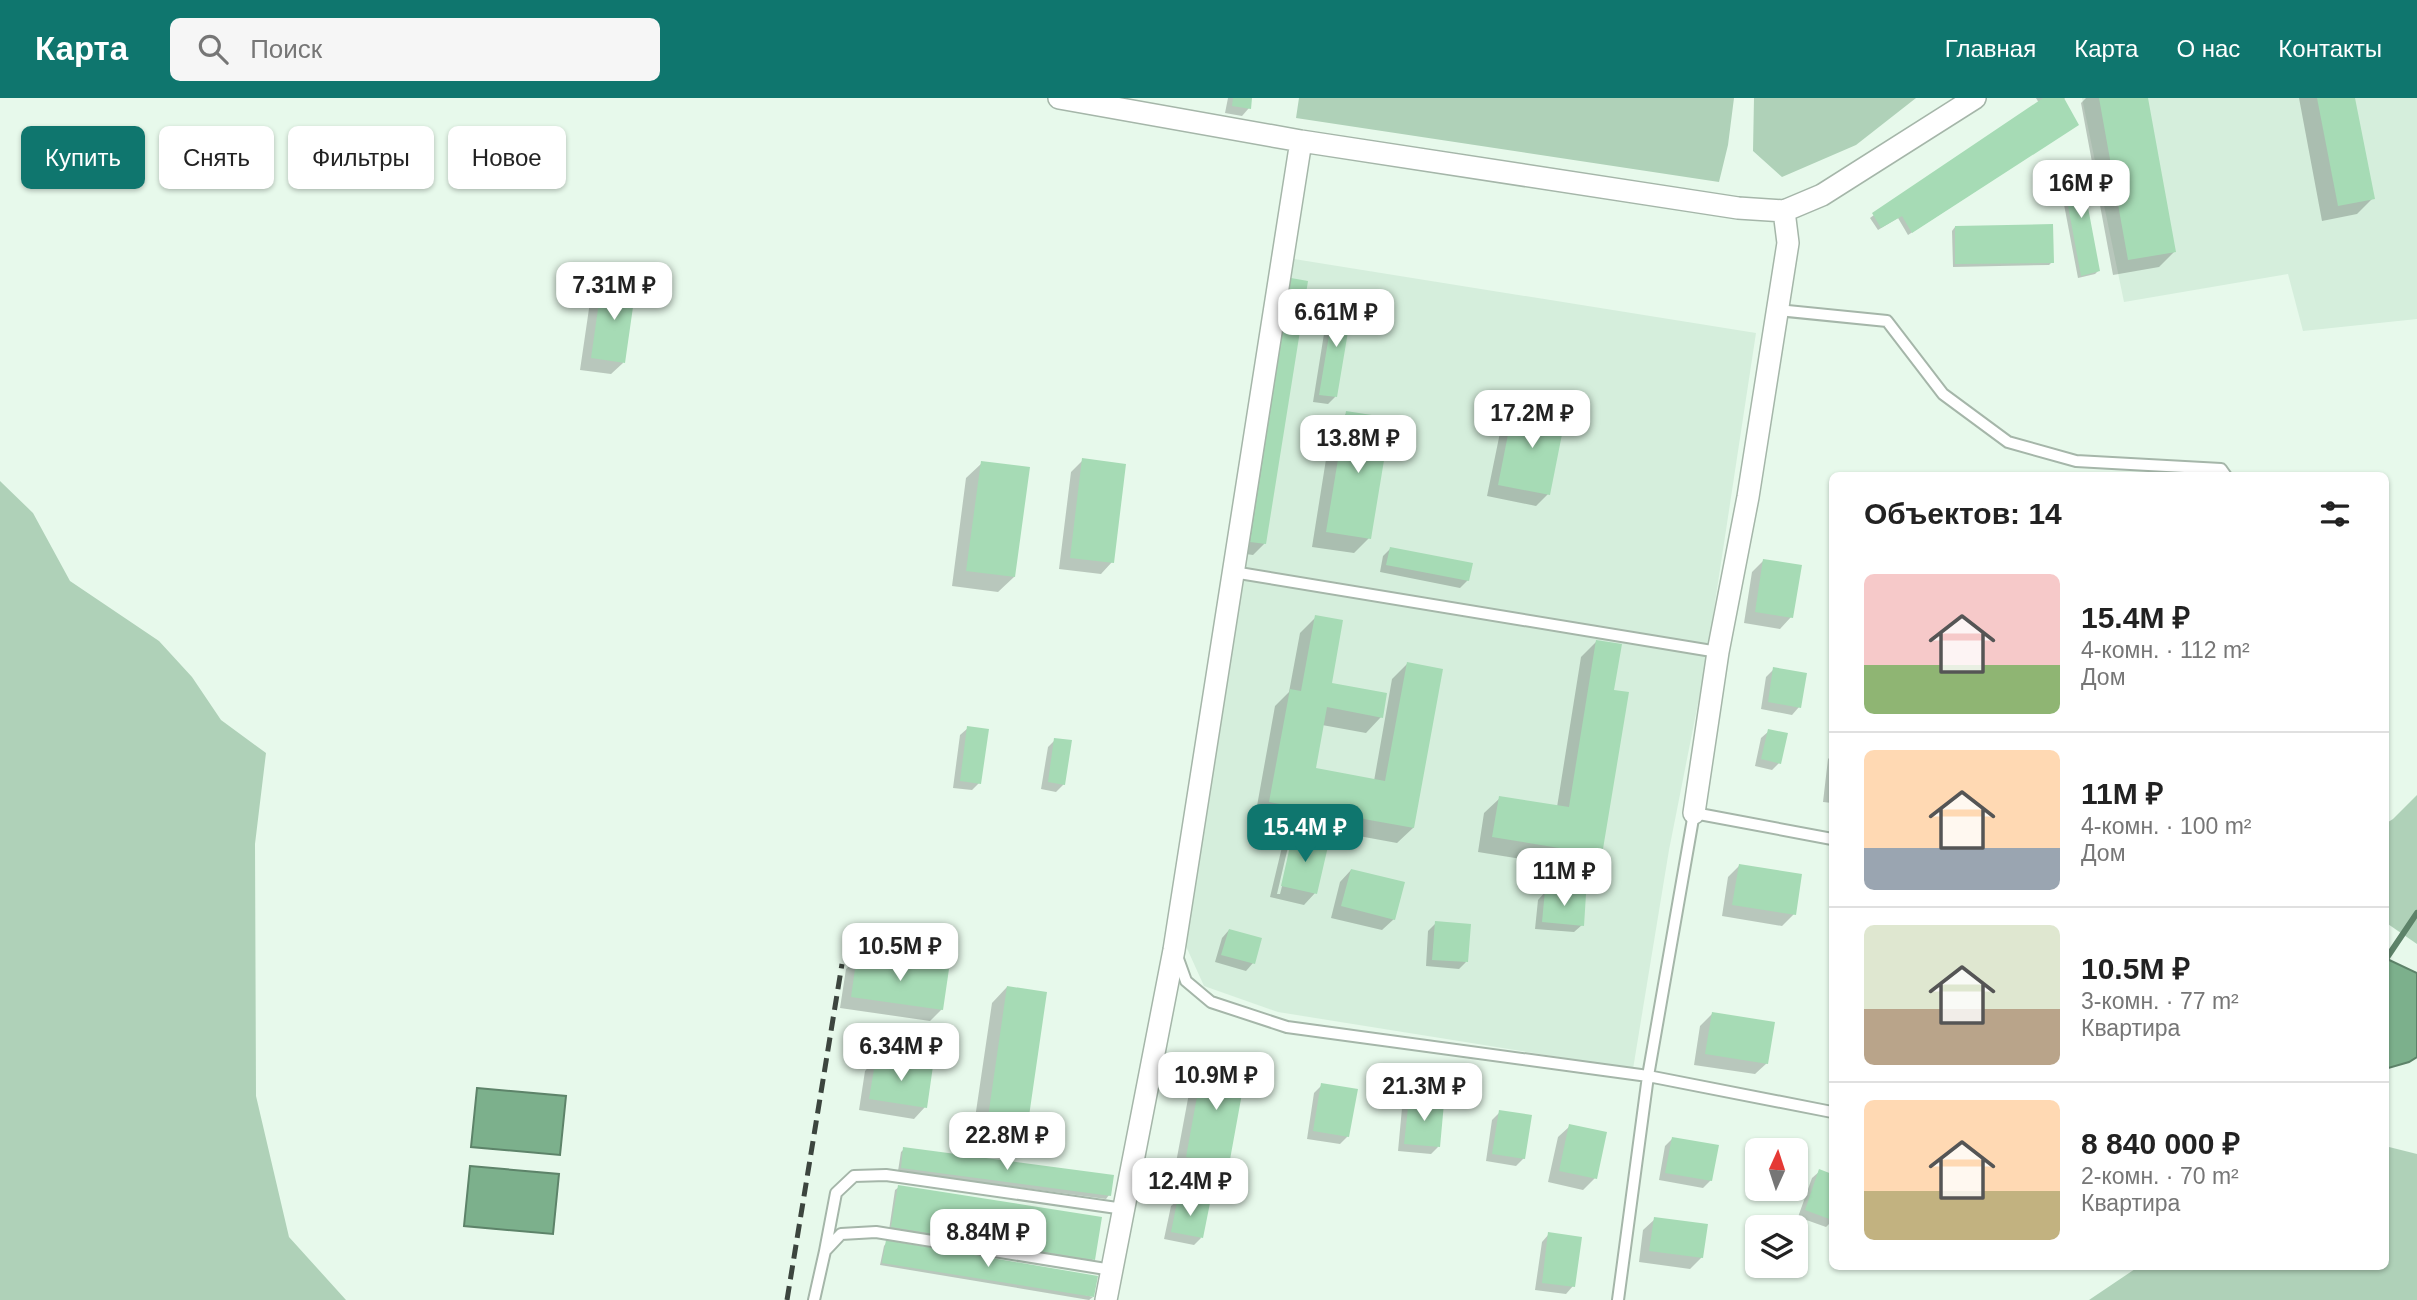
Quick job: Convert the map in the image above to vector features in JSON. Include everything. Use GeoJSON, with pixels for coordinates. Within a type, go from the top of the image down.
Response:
{"type":"FeatureCollection","features":[{"type":"Feature","properties":{"kind":"street"},"geometry":{"type":"LineString","coordinates":[[1059,98],[1301,141],[1738,208],[1784,211],[1822,195],[1975,98]]}},
{"type":"Feature","properties":{"kind":"street"},"geometry":{"type":"LineString","coordinates":[[1106,1300],[1174,950],[1301,141]]}},
{"type":"Feature","properties":{"kind":"street"},"geometry":{"type":"LineString","coordinates":[[1694,813],[1718,652],[1748,497],[1788,243],[1784,211]]}},
{"type":"Feature","properties":{"kind":"lane"},"geometry":{"type":"LineString","coordinates":[[1777,310],[1887,321],[1943,394],[2008,442],[2076,461],[2223,472]]}},
{"type":"Feature","properties":{"kind":"lane"},"geometry":{"type":"LineString","coordinates":[[1233,572],[1718,652]]}},
{"type":"Feature","properties":{"kind":"lane"},"geometry":{"type":"LineString","coordinates":[[1618,1300],[1648,1076],[1694,813],[1829,838]]}},
{"type":"Feature","properties":{"kind":"lane"},"geometry":{"type":"LineString","coordinates":[[1174,950],[1186,981],[1211,1002],[1287,1027],[1648,1076],[1829,1110]]}},
{"type":"Feature","properties":{"kind":"lane"},"geometry":{"type":"LineString","coordinates":[[814,1300],[836,1193],[854,1176],[886,1175],[1124,1209]]}},
{"type":"Feature","properties":{"kind":"lane"},"geometry":{"type":"LineString","coordinates":[[825,1251],[841,1234],[876,1232],[1112,1270]]}},
{"type":"Feature","properties":{"kind":"shaded area"},"geometry":{"type":"Polygon","coordinates":[[[1299,98],[1734,98],[1728,145],[1719,182],[1296,118],[1299,98]]]}},
{"type":"Feature","properties":{"kind":"shaded area"},"geometry":{"type":"Polygon","coordinates":[[[1754,98],[1916,98],[1856,145],[1782,177],[1753,151],[1754,98]]]}},
{"type":"Feature","properties":{"kind":"shaded area"},"geometry":{"type":"Polygon","coordinates":[[[2082,98],[2417,98],[2417,319],[2303,331],[2288,274],[2124,302],[2082,98]]]}},
{"type":"Feature","properties":{"kind":"shaded area"},"geometry":{"type":"Polygon","coordinates":[[[1294,259],[1756,333],[1705,668],[1669,850],[1633,1069],[1278,1012],[1204,986],[1185,944],[1294,259]]]}},
{"type":"Feature","properties":{"kind":"shaded area"},"geometry":{"type":"Polygon","coordinates":[[[0,481],[33,513],[70,581],[159,641],[192,677],[221,720],[266,753],[255,844],[256,1096],[289,1237],[346,1300],[0,1300],[0,481]]]}},
{"type":"Feature","properties":{"kind":"shaded area"},"geometry":{"type":"Polygon","coordinates":[[[2417,795],[2417,944],[2389,925],[2389,822],[2417,795]]]}},
{"type":"Feature","properties":{"kind":"shaded area"},"geometry":{"type":"Polygon","coordinates":[[[2389,960],[2417,973],[2417,1057],[2389,1068],[2389,960]]]}},
{"type":"Feature","properties":{"kind":"shaded area"},"geometry":{"type":"Polygon","coordinates":[[[477,1088],[566,1096],[560,1155],[471,1147],[477,1088]]]}},
{"type":"Feature","properties":{"kind":"shaded area"},"geometry":{"type":"Polygon","coordinates":[[[2389,1147],[2417,1154],[2417,1300],[2089,1300],[2134,1270],[2389,1270],[2389,1147]]]}},
{"type":"Feature","properties":{"kind":"shaded area"},"geometry":{"type":"Polygon","coordinates":[[[470,1166],[559,1174],[553,1234],[464,1226],[470,1166]]]}},
{"type":"Feature","properties":{"kind":"building"},"geometry":{"type":"Polygon","coordinates":[[[1233,98],[1252,98],[1251,109],[1232,106],[1233,98]]]}},
{"type":"Feature","properties":{"kind":"building"},"geometry":{"type":"Polygon","coordinates":[[[2043,98],[2064,98],[2079,125],[1912,233],[1902,216],[1881,228],[1872,213],[2043,98]]]}},
{"type":"Feature","properties":{"kind":"building"},"geometry":{"type":"Polygon","coordinates":[[[2099,98],[2148,98],[2176,252],[2128,260],[2099,98]]]}},
{"type":"Feature","properties":{"kind":"building"},"geometry":{"type":"Polygon","coordinates":[[[2317,98],[2355,98],[2375,199],[2338,206],[2317,98]]]}},
{"type":"Feature","properties":{"kind":"building"},"geometry":{"type":"Polygon","coordinates":[[[2080,165],[2100,271],[2081,276],[2061,168],[2080,165]]]}},
{"type":"Feature","properties":{"kind":"building"},"geometry":{"type":"Polygon","coordinates":[[[2053,224],[2054,263],[1955,264],[1955,226],[2053,224]]]}},
{"type":"Feature","properties":{"kind":"building"},"geometry":{"type":"Polygon","coordinates":[[[1291,278],[1308,281],[1266,544],[1250,542],[1291,278]]]}},
{"type":"Feature","properties":{"kind":"building"},"geometry":{"type":"Polygon","coordinates":[[[602,281],[636,286],[625,363],[591,358],[602,281]]]}},
{"type":"Feature","properties":{"kind":"building"},"geometry":{"type":"Polygon","coordinates":[[[1335,300],[1353,302],[1337,397],[1319,395],[1335,300]]]}},
{"type":"Feature","properties":{"kind":"building"},"geometry":{"type":"Polygon","coordinates":[[[1514,404],[1566,414],[1550,495],[1498,485],[1514,404]]]}},
{"type":"Feature","properties":{"kind":"building"},"geometry":{"type":"Polygon","coordinates":[[[1346,411],[1391,418],[1371,539],[1326,532],[1346,411]]]}},
{"type":"Feature","properties":{"kind":"building"},"geometry":{"type":"Polygon","coordinates":[[[1082,458],[1126,464],[1114,563],[1070,558],[1082,458]]]}},
{"type":"Feature","properties":{"kind":"building"},"geometry":{"type":"Polygon","coordinates":[[[981,461],[1030,467],[1015,577],[966,571],[981,461]]]}},
{"type":"Feature","properties":{"kind":"building"},"geometry":{"type":"Polygon","coordinates":[[[1390,547],[1473,563],[1469,581],[1386,565],[1390,547]]]}},
{"type":"Feature","properties":{"kind":"building"},"geometry":{"type":"Polygon","coordinates":[[[1763,559],[1802,565],[1793,618],[1755,612],[1763,559]]]}},
{"type":"Feature","properties":{"kind":"building"},"geometry":{"type":"Polygon","coordinates":[[[1315,615],[1343,620],[1332,683],[1387,693],[1383,718],[1327,707],[1316,768],[1385,781],[1407,662],[1443,669],[1414,828],[1269,802],[1290,689],[1301,691],[1315,615]]]}},
{"type":"Feature","properties":{"kind":"building"},"geometry":{"type":"Polygon","coordinates":[[[1596,640],[1622,644],[1614,690],[1629,692],[1602,855],[1492,837],[1499,796],[1569,807],[1596,640]]]}},
{"type":"Feature","properties":{"kind":"building"},"geometry":{"type":"Polygon","coordinates":[[[1773,667],[1807,673],[1801,708],[1768,702],[1773,667]]]}},
{"type":"Feature","properties":{"kind":"building"},"geometry":{"type":"Polygon","coordinates":[[[967,726],[989,729],[981,784],[960,781],[967,726]]]}},
{"type":"Feature","properties":{"kind":"building"},"geometry":{"type":"Polygon","coordinates":[[[1768,729],[1788,733],[1781,764],[1761,759],[1768,729]]]}},
{"type":"Feature","properties":{"kind":"building"},"geometry":{"type":"Polygon","coordinates":[[[1054,738],[1072,740],[1065,785],[1048,782],[1054,738]]]}},
{"type":"Feature","properties":{"kind":"building"},"geometry":{"type":"Polygon","coordinates":[[[1293,833],[1329,842],[1317,894],[1281,886],[1293,833]]]}},
{"type":"Feature","properties":{"kind":"building"},"geometry":{"type":"Polygon","coordinates":[[[1739,864],[1802,874],[1796,915],[1732,905],[1739,864]]]}},
{"type":"Feature","properties":{"kind":"building"},"geometry":{"type":"Polygon","coordinates":[[[1351,869],[1405,882],[1395,920],[1341,906],[1351,869]]]}},
{"type":"Feature","properties":{"kind":"building"},"geometry":{"type":"Polygon","coordinates":[[[1545,890],[1586,894],[1584,926],[1542,922],[1545,890]]]}},
{"type":"Feature","properties":{"kind":"building"},"geometry":{"type":"Polygon","coordinates":[[[1435,921],[1471,924],[1468,962],[1432,960],[1435,921]]]}},
{"type":"Feature","properties":{"kind":"building"},"geometry":{"type":"Polygon","coordinates":[[[1229,929],[1262,938],[1255,964],[1221,955],[1229,929]]]}},
{"type":"Feature","properties":{"kind":"building"},"geometry":{"type":"Polygon","coordinates":[[[857,955],[949,969],[943,1010],[851,997],[857,955]]]}},
{"type":"Feature","properties":{"kind":"building"},"geometry":{"type":"Polygon","coordinates":[[[1007,986],[1047,992],[1028,1123],[988,1117],[1007,986]]]}},
{"type":"Feature","properties":{"kind":"building"},"geometry":{"type":"Polygon","coordinates":[[[1712,1012],[1775,1022],[1768,1064],[1705,1054],[1712,1012]]]}},
{"type":"Feature","properties":{"kind":"building"},"geometry":{"type":"Polygon","coordinates":[[[876,1057],[933,1066],[927,1108],[869,1099],[876,1057]]]}},
{"type":"Feature","properties":{"kind":"building"},"geometry":{"type":"Polygon","coordinates":[[[1204,1058],[1247,1066],[1229,1165],[1186,1157],[1204,1058]]]}},
{"type":"Feature","properties":{"kind":"building"},"geometry":{"type":"Polygon","coordinates":[[[1321,1083],[1358,1089],[1349,1137],[1313,1131],[1321,1083]]]}},
{"type":"Feature","properties":{"kind":"building"},"geometry":{"type":"Polygon","coordinates":[[[1409,1099],[1444,1103],[1440,1147],[1404,1144],[1409,1099]]]}},
{"type":"Feature","properties":{"kind":"building"},"geometry":{"type":"Polygon","coordinates":[[[1499,1110],[1532,1115],[1525,1159],[1492,1154],[1499,1110]]]}},
{"type":"Feature","properties":{"kind":"building"},"geometry":{"type":"Polygon","coordinates":[[[1569,1124],[1607,1132],[1597,1179],[1559,1171],[1569,1124]]]}},
{"type":"Feature","properties":{"kind":"building"},"geometry":{"type":"Polygon","coordinates":[[[1672,1137],[1719,1145],[1712,1181],[1665,1173],[1672,1137]]]}},
{"type":"Feature","properties":{"kind":"building"},"geometry":{"type":"Polygon","coordinates":[[[903,1147],[1114,1175],[1111,1196],[901,1168],[903,1147]]]}},
{"type":"Feature","properties":{"kind":"building"},"geometry":{"type":"Polygon","coordinates":[[[1819,1169],[1829,1173],[1829,1219],[1805,1210],[1819,1169]]]}},
{"type":"Feature","properties":{"kind":"building"},"geometry":{"type":"Polygon","coordinates":[[[898,1185],[1102,1217],[1095,1260],[891,1227],[898,1185]]]}},
{"type":"Feature","properties":{"kind":"building"},"geometry":{"type":"Polygon","coordinates":[[[1178,1197],[1210,1203],[1203,1238],[1171,1232],[1178,1197]]]}},
{"type":"Feature","properties":{"kind":"building"},"geometry":{"type":"Polygon","coordinates":[[[1654,1217],[1708,1224],[1703,1258],[1649,1251],[1654,1217]]]}},
{"type":"Feature","properties":{"kind":"building"},"geometry":{"type":"Polygon","coordinates":[[[1548,1232],[1582,1237],[1575,1287],[1542,1283],[1548,1232]]]}},
{"type":"Feature","properties":{"kind":"building"},"geometry":{"type":"Polygon","coordinates":[[[886,1240],[1098,1276],[1094,1297],[882,1263],[886,1240]]]}},
{"type":"Feature","properties":{"kind":"waterway"},"geometry":{"type":"LineString","coordinates":[[2389,955],[2417,913]]}},
{"type":"Feature","properties":{"kind":"railway"},"geometry":{"type":"LineString","coordinates":[[787,1300],[842,964]]}}]}
